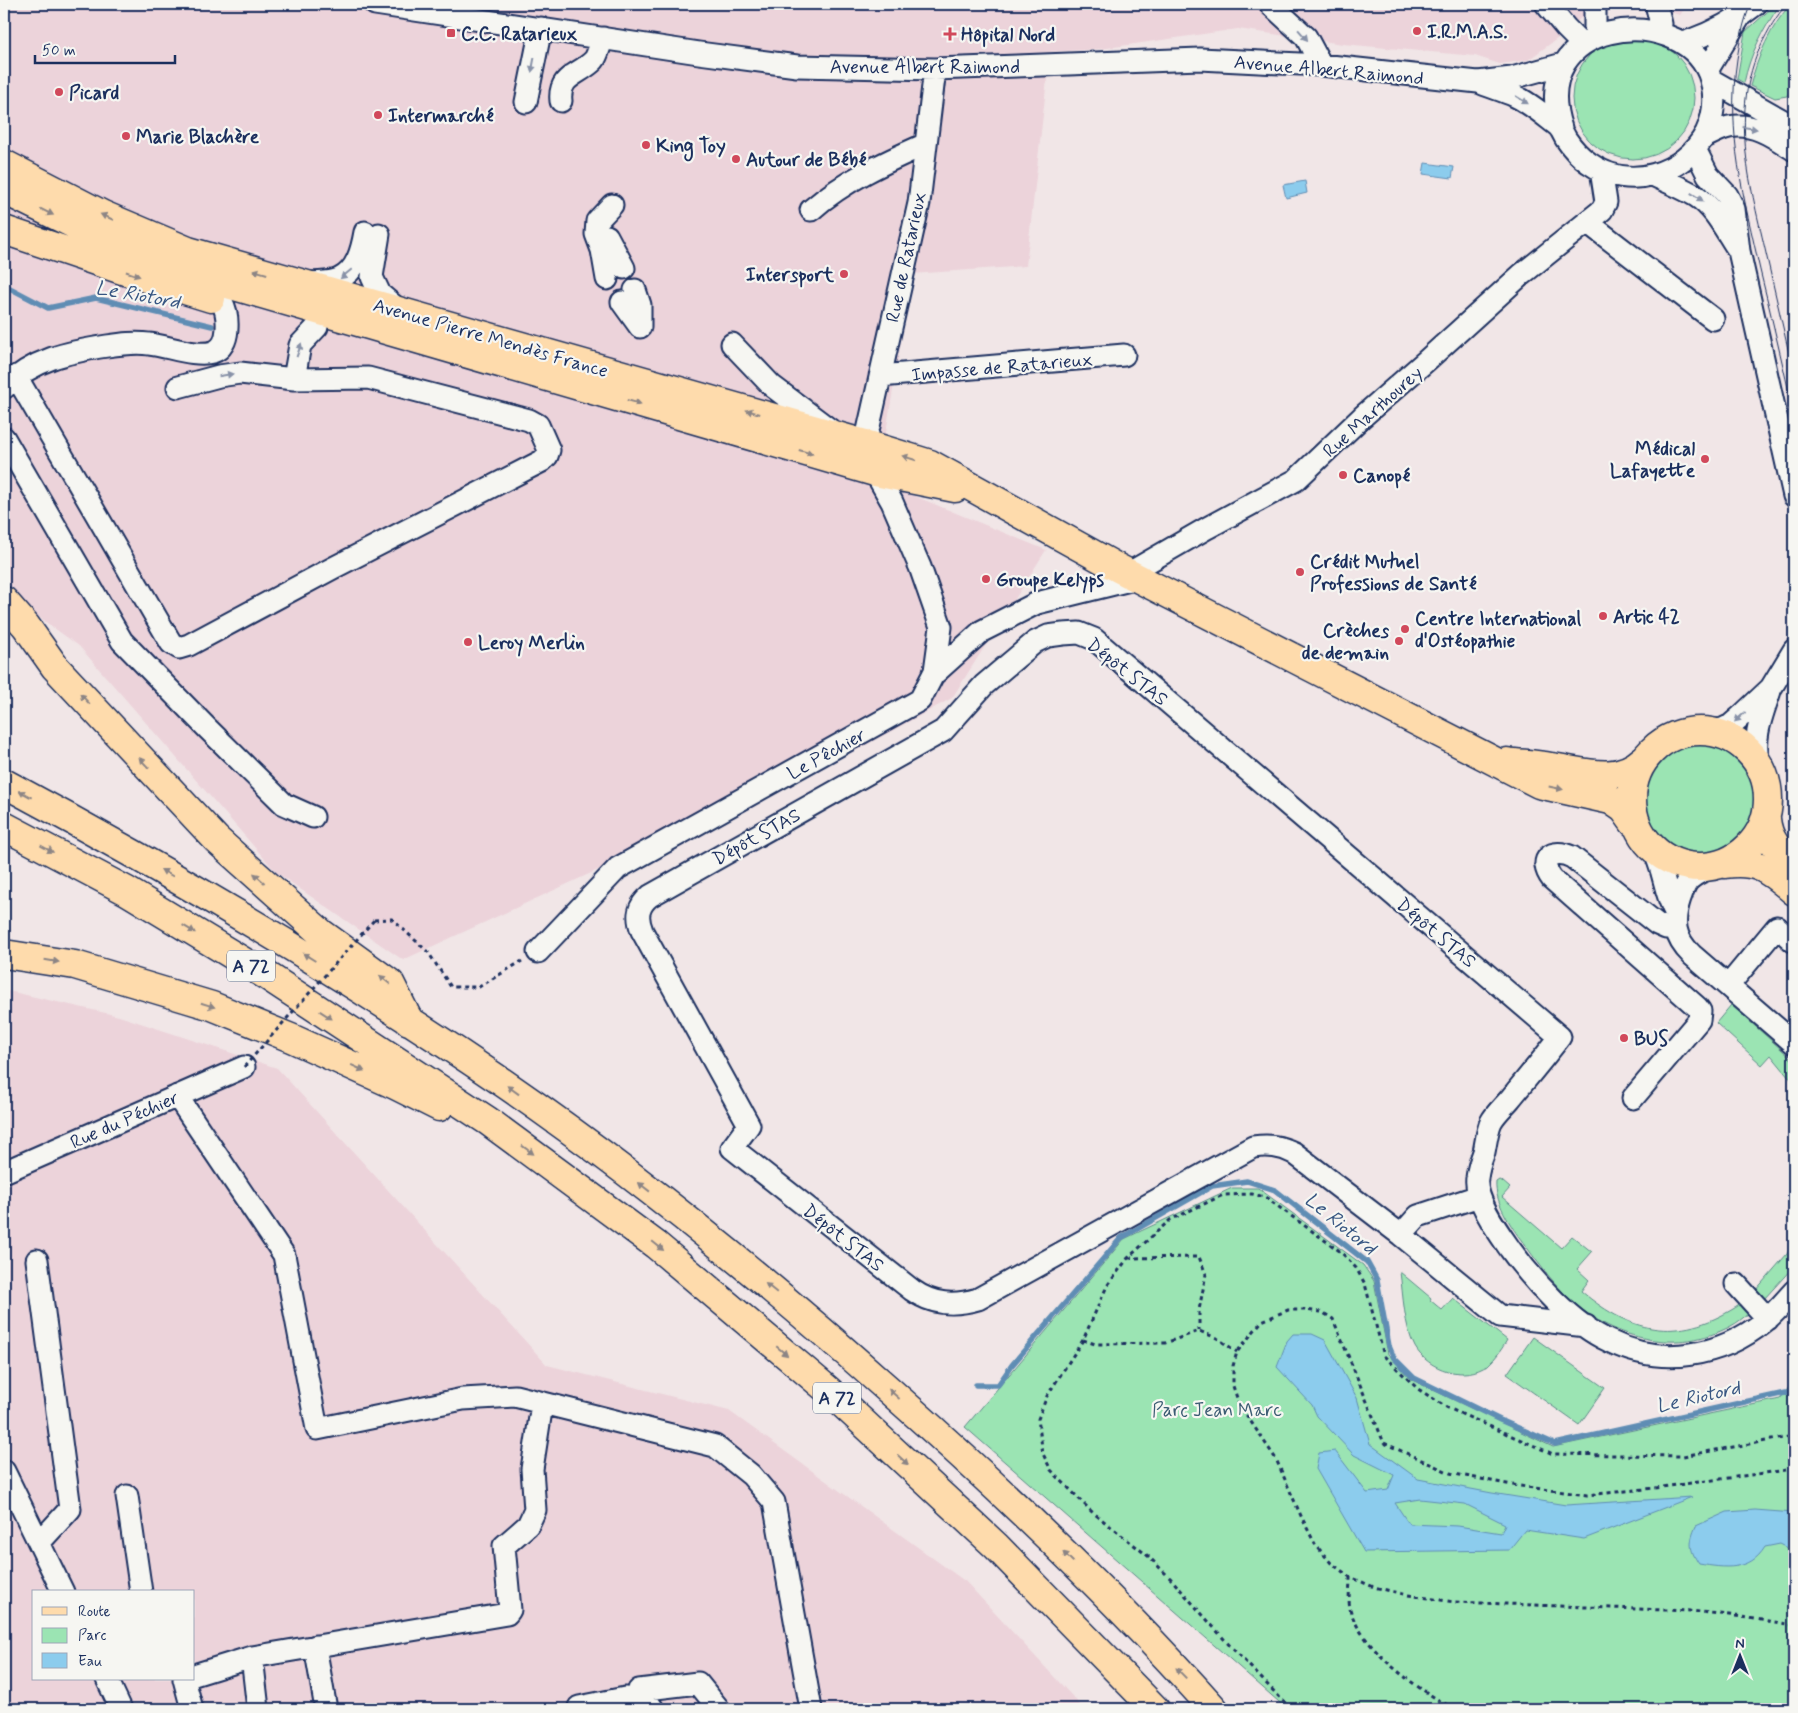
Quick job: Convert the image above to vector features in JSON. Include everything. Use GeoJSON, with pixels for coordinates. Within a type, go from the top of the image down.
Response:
{"type":"FeatureCollection","features":[{"type":"Feature","properties":{"kind":"main road","name":"Avenue Pierre Mendès France"},"geometry":{"type":"LineString","coordinates":[[4,164],[103,215],[188,251],[930,464],[1134,576],[1539,784],[1611,800],[1624,809],[1634,823]]}},
{"type":"Feature","properties":{"kind":"main road","name":"Avenue Pierre Mendès France"},"geometry":{"type":"LineString","coordinates":[[4,190],[110,242],[207,278],[875,472],[984,494]]}},
{"type":"Feature","properties":{"kind":"main road"},"geometry":{"type":"LineString","coordinates":[[4,230],[221,301],[317,327],[404,345],[538,382],[593,390]]}},
{"type":"Feature","properties":{"kind":"main road"},"geometry":{"type":"LineString","coordinates":[[4,601],[26,626],[55,667]]}},
{"type":"Feature","properties":{"kind":"main road"},"geometry":{"type":"LineString","coordinates":[[4,625],[55,667],[217,840],[321,933],[390,983],[409,1021]]}},
{"type":"Feature","properties":{"kind":"main road"},"geometry":{"type":"LineString","coordinates":[[1794,864],[1776,848],[1766,827],[1768,798],[1766,784],[1758,764],[1752,754],[1735,741],[1716,734],[1702,732],[1679,734],[1658,745],[1643,760],[1636,771],[1631,792],[1634,823],[1651,846],[1682,865],[1699,867],[1745,862],[1762,866],[1794,891]]}},
{"type":"Feature","properties":{"kind":"main road","name":"Avenue Pierre Mendès France"},"geometry":{"type":"LineString","coordinates":[[1496,761],[1607,774],[1628,771],[1643,760]]}},
{"type":"Feature","properties":{"kind":"main road","name":"A 72"},"geometry":{"type":"LineString","coordinates":[[4,783],[135,854],[288,944],[506,1085],[590,1145],[785,1299],[976,1468],[1106,1596],[1214,1709]]}},
{"type":"Feature","properties":{"kind":"main road"},"geometry":{"type":"LineString","coordinates":[[1722,864],[1738,858],[1753,844],[1766,819]]}},
{"type":"Feature","properties":{"kind":"main road","name":"A 72"},"geometry":{"type":"LineString","coordinates":[[4,826],[127,891],[269,977],[488,1121],[656,1245],[828,1390],[996,1546],[1155,1709]]}},
{"type":"Feature","properties":{"kind":"main road"},"geometry":{"type":"LineString","coordinates":[[4,954],[75,965],[212,1006],[291,1038],[458,1116],[488,1121]]}},
{"type":"Feature","properties":{"kind":"street","name":"Avenue Albert Raimond"},"geometry":{"type":"LineString","coordinates":[[375,4],[797,66],[935,68],[1200,60],[1322,65],[1478,82],[1512,78],[1563,64]]}},
{"type":"Feature","properties":{"kind":"street"},"geometry":{"type":"LineString","coordinates":[[1546,4],[1587,36]]}},
{"type":"Feature","properties":{"kind":"street"},"geometry":{"type":"LineString","coordinates":[[1587,36],[1595,4]]}},
{"type":"Feature","properties":{"kind":"street"},"geometry":{"type":"LineString","coordinates":[[1689,41],[1710,34],[1739,18],[1756,4]]}},
{"type":"Feature","properties":{"kind":"street"},"geometry":{"type":"LineString","coordinates":[[1274,7],[1306,37],[1322,65]]}},
{"type":"Feature","properties":{"kind":"street"},"geometry":{"type":"LineString","coordinates":[[1787,125],[1757,128],[1728,127],[1699,143],[1674,166],[1653,175],[1624,177],[1591,165],[1577,153],[1566,139],[1561,128],[1555,107],[1555,96],[1559,74],[1570,52],[1587,36],[1621,16],[1641,20],[1658,14],[1689,41],[1700,54],[1710,74],[1713,90],[1713,110],[1708,129],[1699,143],[1708,175],[1727,195],[1734,208],[1739,251],[1794,496]]}},
{"type":"Feature","properties":{"kind":"street"},"geometry":{"type":"LineString","coordinates":[[1710,74],[1739,18]]}},
{"type":"Feature","properties":{"kind":"street"},"geometry":{"type":"LineString","coordinates":[[526,102],[541,28]]}},
{"type":"Feature","properties":{"kind":"street"},"geometry":{"type":"LineString","coordinates":[[561,101],[560,90],[567,78],[595,59],[603,38]]}},
{"type":"Feature","properties":{"kind":"street","name":"Rue de Ratarieux"},"geometry":{"type":"LineString","coordinates":[[865,444],[919,203],[935,68]]}},
{"type":"Feature","properties":{"kind":"street"},"geometry":{"type":"LineString","coordinates":[[1710,74],[1787,125],[1794,150]]}},
{"type":"Feature","properties":{"kind":"street","name":"Avenue Albert Raimond"},"geometry":{"type":"LineString","coordinates":[[1478,82],[1516,96],[1561,128]]}},
{"type":"Feature","properties":{"kind":"street"},"geometry":{"type":"LineString","coordinates":[[811,210],[829,194],[867,172],[926,144]]}},
{"type":"Feature","properties":{"kind":"street","name":"Rue Marthourey"},"geometry":{"type":"LineString","coordinates":[[933,675],[982,631],[1037,603],[1134,576],[1207,528],[1296,480],[1362,417],[1521,275],[1602,210],[1606,204],[1601,170]]}},
{"type":"Feature","properties":{"kind":"street"},"geometry":{"type":"LineString","coordinates":[[1653,175],[1696,196],[1703,202],[1715,215],[1739,251]]}},
{"type":"Feature","properties":{"kind":"street","name":"Rue Marthourey"},"geometry":{"type":"LineString","coordinates":[[1590,219],[1614,210],[1624,177]]}},
{"type":"Feature","properties":{"kind":"street"},"geometry":{"type":"LineString","coordinates":[[612,205],[597,221],[596,234],[604,256],[615,274]]}},
{"type":"Feature","properties":{"kind":"street"},"geometry":{"type":"LineString","coordinates":[[1590,219],[1714,319]]}},
{"type":"Feature","properties":{"kind":"street"},"geometry":{"type":"LineString","coordinates":[[301,284],[339,280],[353,268],[372,233],[372,277],[380,294],[401,312]]}},
{"type":"Feature","properties":{"kind":"street"},"geometry":{"type":"LineString","coordinates":[[178,387],[219,376],[240,373],[294,379],[368,378],[529,420],[538,425],[549,450],[547,456],[542,461],[179,648],[171,643],[10,382],[38,363],[72,352],[130,343],[147,343],[204,354],[216,351],[223,344],[227,330],[227,314],[214,291],[189,272]]}},
{"type":"Feature","properties":{"kind":"street"},"geometry":{"type":"LineString","coordinates":[[294,379],[300,345],[317,327]]}},
{"type":"Feature","properties":{"kind":"street"},"geometry":{"type":"LineString","coordinates":[[732,344],[772,386],[818,419],[839,437]]}},
{"type":"Feature","properties":{"kind":"street","name":"Impasse de Ratarieux"},"geometry":{"type":"LineString","coordinates":[[880,376],[1124,355]]}},
{"type":"Feature","properties":{"kind":"street"},"geometry":{"type":"LineString","coordinates":[[4,438],[122,641],[284,804],[313,817]]}},
{"type":"Feature","properties":{"kind":"street","name":"Le Pêchier"},"geometry":{"type":"LineString","coordinates":[[538,952],[618,868],[920,700],[935,671],[941,627],[913,550],[892,502],[875,472]]}},
{"type":"Feature","properties":{"kind":"street","name":"Dépôt STAS"},"geometry":{"type":"LineString","coordinates":[[1586,1326],[1500,1316],[1401,1235],[1294,1153],[1285,1148],[1274,1146],[1253,1147],[1243,1152],[978,1299],[965,1303],[949,1304],[922,1297],[732,1148],[749,1125],[642,931],[639,923],[639,908],[650,896],[943,731],[984,685],[1035,642],[1048,636],[1079,633],[1094,639],[1560,1037],[1491,1122],[1477,1178],[1480,1196],[1493,1223],[1521,1264],[1554,1299],[1586,1326],[1608,1341],[1629,1350],[1650,1355],[1670,1356],[1687,1355],[1721,1347],[1753,1330],[1768,1319],[1794,1291]]}},
{"type":"Feature","properties":{"kind":"street"},"geometry":{"type":"LineString","coordinates":[[1758,764],[1756,736],[1771,688],[1794,650]]}},
{"type":"Feature","properties":{"kind":"street"},"geometry":{"type":"LineString","coordinates":[[1702,732],[1723,729],[1731,725],[1771,688]]}},
{"type":"Feature","properties":{"kind":"street"},"geometry":{"type":"LineString","coordinates":[[1651,846],[1662,872],[1679,939],[1686,950],[1794,1043]]}},
{"type":"Feature","properties":{"kind":"street"},"geometry":{"type":"LineString","coordinates":[[1633,1098],[1699,1020],[1700,1011],[1698,1007],[1552,879],[1546,871],[1547,860],[1556,853],[1564,853],[1572,857],[1657,924],[1666,928],[1675,920],[1685,884],[1690,878],[1704,870],[1722,864]]}},
{"type":"Feature","properties":{"kind":"street"},"geometry":{"type":"LineString","coordinates":[[1735,993],[1777,927],[1794,942]]}},
{"type":"Feature","properties":{"kind":"street","name":"Rue du Péchier"},"geometry":{"type":"LineString","coordinates":[[4,1172],[244,1067]]}},
{"type":"Feature","properties":{"kind":"street"},"geometry":{"type":"LineString","coordinates":[[177,1096],[284,1255],[317,1429],[463,1400],[515,1396],[715,1446],[752,1475],[774,1502],[811,1709]]}},
{"type":"Feature","properties":{"kind":"street"},"geometry":{"type":"LineString","coordinates":[[1401,1235],[1418,1216],[1480,1196]]}},
{"type":"Feature","properties":{"kind":"street"},"geometry":{"type":"LineString","coordinates":[[37,1260],[70,1509],[39,1543]]}},
{"type":"Feature","properties":{"kind":"street"},"geometry":{"type":"LineString","coordinates":[[1736,1284],[1768,1319]]}},
{"type":"Feature","properties":{"kind":"street"},"geometry":{"type":"LineString","coordinates":[[195,1675],[252,1657],[507,1614],[510,1610],[504,1546],[528,1524],[535,1510],[532,1469],[542,1404]]}},
{"type":"Feature","properties":{"kind":"street"},"geometry":{"type":"LineString","coordinates":[[4,1472],[62,1590]]}},
{"type":"Feature","properties":{"kind":"street"},"geometry":{"type":"LineString","coordinates":[[127,1496],[141,1590]]}},
{"type":"Feature","properties":{"kind":"street"},"geometry":{"type":"LineString","coordinates":[[315,1646],[326,1709]]}},
{"type":"Feature","properties":{"kind":"street"},"geometry":{"type":"LineString","coordinates":[[252,1657],[258,1709]]}},
{"type":"Feature","properties":{"kind":"street"},"geometry":{"type":"LineString","coordinates":[[108,1680],[122,1709]]}},
{"type":"Feature","properties":{"kind":"street"},"geometry":{"type":"LineString","coordinates":[[184,1680],[192,1709]]}},
{"type":"Feature","properties":{"kind":"street"},"geometry":{"type":"LineString","coordinates":[[649,1704],[639,1690],[698,1683],[719,1709]]}},
{"type":"Feature","properties":{"kind":"street"},"geometry":{"type":"LineString","coordinates":[[579,1709],[579,1706],[625,1698],[649,1704]]}},
{"type":"Feature","properties":{"kind":"path"},"geometry":{"type":"LineString","coordinates":[[244,1067],[374,920],[392,919],[428,952],[451,987],[479,987],[538,952]]}},
{"type":"Feature","properties":{"kind":"path"},"geometry":{"type":"LineString","coordinates":[[1291,1709],[1148,1556],[1091,1511],[1051,1470],[1043,1454],[1038,1419],[1046,1396],[1083,1340],[1106,1286],[1128,1258],[1170,1220],[1223,1195],[1252,1194],[1264,1197],[1341,1252],[1356,1268],[1365,1284],[1384,1356],[1418,1389],[1448,1408],[1554,1454],[1683,1456],[1794,1436]]}},
{"type":"Feature","properties":{"kind":"path"},"geometry":{"type":"LineString","coordinates":[[1128,1258],[1199,1257],[1206,1274],[1199,1310],[1199,1331]]}},
{"type":"Feature","properties":{"kind":"path"},"geometry":{"type":"LineString","coordinates":[[1794,1469],[1655,1488],[1587,1495],[1512,1485],[1450,1473],[1384,1443],[1333,1319],[1322,1312],[1288,1310],[1262,1321],[1237,1352],[1233,1366],[1233,1386],[1239,1404],[1276,1459],[1315,1544],[1331,1563],[1350,1577],[1374,1587],[1408,1595],[1454,1602],[1691,1611],[1794,1625]]}},
{"type":"Feature","properties":{"kind":"path"},"geometry":{"type":"LineString","coordinates":[[1083,1340],[1095,1344],[1165,1342],[1199,1331],[1217,1338],[1237,1352]]}},
{"type":"Feature","properties":{"kind":"path"},"geometry":{"type":"LineString","coordinates":[[1350,1577],[1350,1608],[1363,1635],[1394,1668],[1437,1700],[1455,1709]]}},
{"type":"Feature","properties":{"kind":"shaded area"},"geometry":{"type":"Polygon","coordinates":[[[4,4],[1636,4],[1588,11],[1565,33],[1528,60],[1500,64],[1475,56],[1343,44],[1238,29],[1100,49],[1050,52],[1026,266],[912,274],[878,481],[1046,550],[952,698],[855,751],[403,960],[277,873],[79,646],[4,592],[4,4]]]}},
{"type":"Feature","properties":{"kind":"shaded area"},"geometry":{"type":"Polygon","coordinates":[[[1644,4],[1688,4],[1680,15],[1644,4]]]}},
{"type":"Feature","properties":{"kind":"shaded area"},"geometry":{"type":"Polygon","coordinates":[[[4,990],[119,1016],[277,1068],[547,1365],[729,1411],[966,1582],[1084,1709],[4,1709],[4,990]]]}},
{"type":"Feature","properties":{"kind":"green space"},"geometry":{"type":"Polygon","coordinates":[[[1776,4],[1780,5],[1758,42],[1744,83],[1737,79],[1745,32],[1776,4]]]}},
{"type":"Feature","properties":{"kind":"green space"},"geometry":{"type":"Polygon","coordinates":[[[1791,4],[1794,4],[1794,82],[1787,96],[1775,98],[1750,86],[1771,32],[1791,4]]]}},
{"type":"Feature","properties":{"kind":"green space"},"geometry":{"type":"Polygon","coordinates":[[[1633,37],[1656,42],[1676,55],[1689,75],[1694,98],[1689,121],[1676,141],[1656,154],[1633,159],[1610,154],[1590,141],[1577,121],[1572,98],[1577,75],[1590,55],[1610,42],[1633,37]]]}},
{"type":"Feature","properties":{"kind":"green space"},"geometry":{"type":"Polygon","coordinates":[[[1699,742],[1721,747],[1739,759],[1751,777],[1756,799],[1751,821],[1739,839],[1721,851],[1699,856],[1677,851],[1659,839],[1647,821],[1642,799],[1647,777],[1659,759],[1677,747],[1699,742]]]}},
{"type":"Feature","properties":{"kind":"green space"},"geometry":{"type":"Polygon","coordinates":[[[1731,1005],[1794,1062],[1794,1083],[1771,1055],[1762,1065],[1716,1023],[1731,1005]]]}},
{"type":"Feature","properties":{"kind":"green space"},"geometry":{"type":"Polygon","coordinates":[[[1499,1180],[1510,1188],[1502,1197],[1561,1248],[1572,1236],[1592,1252],[1577,1269],[1589,1280],[1581,1291],[1620,1318],[1639,1325],[1659,1329],[1678,1329],[1699,1325],[1741,1304],[1749,1313],[1731,1326],[1711,1335],[1690,1340],[1648,1339],[1627,1334],[1608,1325],[1572,1301],[1554,1283],[1533,1256],[1502,1208],[1496,1190],[1496,1182],[1499,1180]]]}},
{"type":"Feature","properties":{"kind":"green space","name":"Parc Jean Marc"},"geometry":{"type":"Polygon","coordinates":[[[1232,1188],[1258,1188],[1363,1265],[1374,1281],[1388,1354],[1412,1380],[1553,1447],[1780,1399],[1794,1381],[1794,1709],[1287,1709],[965,1427],[1124,1239],[1232,1188]]]}},
{"type":"Feature","properties":{"kind":"green space"},"geometry":{"type":"Polygon","coordinates":[[[1794,1241],[1794,1266],[1764,1299],[1755,1291],[1787,1254],[1794,1241]]]}},
{"type":"Feature","properties":{"kind":"green space"},"geometry":{"type":"Polygon","coordinates":[[[1400,1272],[1431,1298],[1430,1300],[1442,1310],[1453,1298],[1507,1340],[1488,1365],[1469,1373],[1458,1373],[1438,1367],[1421,1355],[1415,1347],[1408,1330],[1400,1272]]]}},
{"type":"Feature","properties":{"kind":"green space"},"geometry":{"type":"Polygon","coordinates":[[[1533,1337],[1605,1388],[1579,1425],[1507,1374],[1533,1337]]]}},
{"type":"Feature","properties":{"kind":"water"},"geometry":{"type":"Polygon","coordinates":[[[1425,163],[1454,167],[1452,178],[1423,174],[1425,163]]]}},
{"type":"Feature","properties":{"kind":"water"},"geometry":{"type":"Polygon","coordinates":[[[1305,181],[1307,193],[1286,198],[1283,185],[1305,181]]]}},
{"type":"Feature","properties":{"kind":"water"},"geometry":{"type":"Polygon","coordinates":[[[1293,1334],[1312,1334],[1325,1340],[1357,1398],[1370,1444],[1418,1479],[1566,1505],[1692,1497],[1584,1539],[1525,1530],[1509,1550],[1364,1552],[1316,1469],[1319,1453],[1335,1451],[1367,1493],[1388,1490],[1394,1475],[1354,1455],[1317,1416],[1312,1405],[1277,1367],[1287,1341],[1293,1334]],[[1420,1499],[1395,1503],[1409,1524],[1458,1526],[1501,1533],[1505,1524],[1465,1504],[1420,1499]]]}},
{"type":"Feature","properties":{"kind":"water"},"geometry":{"type":"Polygon","coordinates":[[[1755,1510],[1794,1513],[1794,1551],[1780,1544],[1765,1547],[1752,1561],[1736,1566],[1718,1567],[1699,1564],[1693,1554],[1691,1545],[1696,1526],[1727,1512],[1755,1510]]]}},
{"type":"Feature","properties":{"kind":"waterway","name":"Le Riotord"},"geometry":{"type":"LineString","coordinates":[[4,285],[48,308],[96,298],[212,326]]}},
{"type":"Feature","properties":{"kind":"waterway","name":"Le Riotord"},"geometry":{"type":"LineString","coordinates":[[976,1385],[998,1385],[1012,1365],[1121,1238],[1212,1186],[1247,1181],[1275,1190],[1367,1262],[1377,1280],[1389,1346],[1394,1358],[1414,1378],[1500,1420],[1555,1444],[1785,1393],[1794,1394]]}},
{"type":"Feature","properties":{"kind":"tram line"},"geometry":{"type":"LineString","coordinates":[[1751,4],[1744,24],[1737,59],[1734,87],[1735,140],[1748,217],[1794,414]]}},
{"type":"Feature","properties":{"kind":"tram line"},"geometry":{"type":"LineString","coordinates":[[1787,4],[1766,34],[1761,45],[1752,70],[1746,96],[1744,121],[1745,147],[1753,198],[1794,375]]}},
{"type":"Feature","properties":{"kind":"place","name":"I.R.M.A.S."},"geometry":{"type":"Point","coordinates":[1417,31]}},
{"type":"Feature","properties":{"kind":"place","name":"C.C. Ratarieux"},"geometry":{"type":"Point","coordinates":[451,33]}},
{"type":"Feature","properties":{"kind":"place","name":"Hôpital Nord"},"geometry":{"type":"Point","coordinates":[950,34]}},
{"type":"Feature","properties":{"kind":"place","name":"Picard"},"geometry":{"type":"Point","coordinates":[59,92]}},
{"type":"Feature","properties":{"kind":"place","name":"Intermarché"},"geometry":{"type":"Point","coordinates":[378,115]}},
{"type":"Feature","properties":{"kind":"place","name":"Marie Blachère"},"geometry":{"type":"Point","coordinates":[126,136]}},
{"type":"Feature","properties":{"kind":"place","name":"King Toy"},"geometry":{"type":"Point","coordinates":[646,145]}},
{"type":"Feature","properties":{"kind":"place","name":"Autour de Bébé"},"geometry":{"type":"Point","coordinates":[736,159]}},
{"type":"Feature","properties":{"kind":"place","name":"Intersport"},"geometry":{"type":"Point","coordinates":[844,274]}},
{"type":"Feature","properties":{"kind":"place","name":"Médical Lafayette"},"geometry":{"type":"Point","coordinates":[1705,459]}},
{"type":"Feature","properties":{"kind":"place","name":"Canopé"},"geometry":{"type":"Point","coordinates":[1343,475]}},
{"type":"Feature","properties":{"kind":"place","name":"Crédit Mutuel Professions de Santé"},"geometry":{"type":"Point","coordinates":[1300,572]}},
{"type":"Feature","properties":{"kind":"place","name":"Groupe Kelyps"},"geometry":{"type":"Point","coordinates":[986,579]}},
{"type":"Feature","properties":{"kind":"place","name":"Artic 42"},"geometry":{"type":"Point","coordinates":[1603,616]}},
{"type":"Feature","properties":{"kind":"place","name":"Centre International d'Ostéopathie"},"geometry":{"type":"Point","coordinates":[1405,629]}},
{"type":"Feature","properties":{"kind":"place","name":"Crèches de demain"},"geometry":{"type":"Point","coordinates":[1399,641]}},
{"type":"Feature","properties":{"kind":"place","name":"Leroy Merlin"},"geometry":{"type":"Point","coordinates":[468,642]}},
{"type":"Feature","properties":{"kind":"place","name":"BUS"},"geometry":{"type":"Point","coordinates":[1624,1038]}}]}
